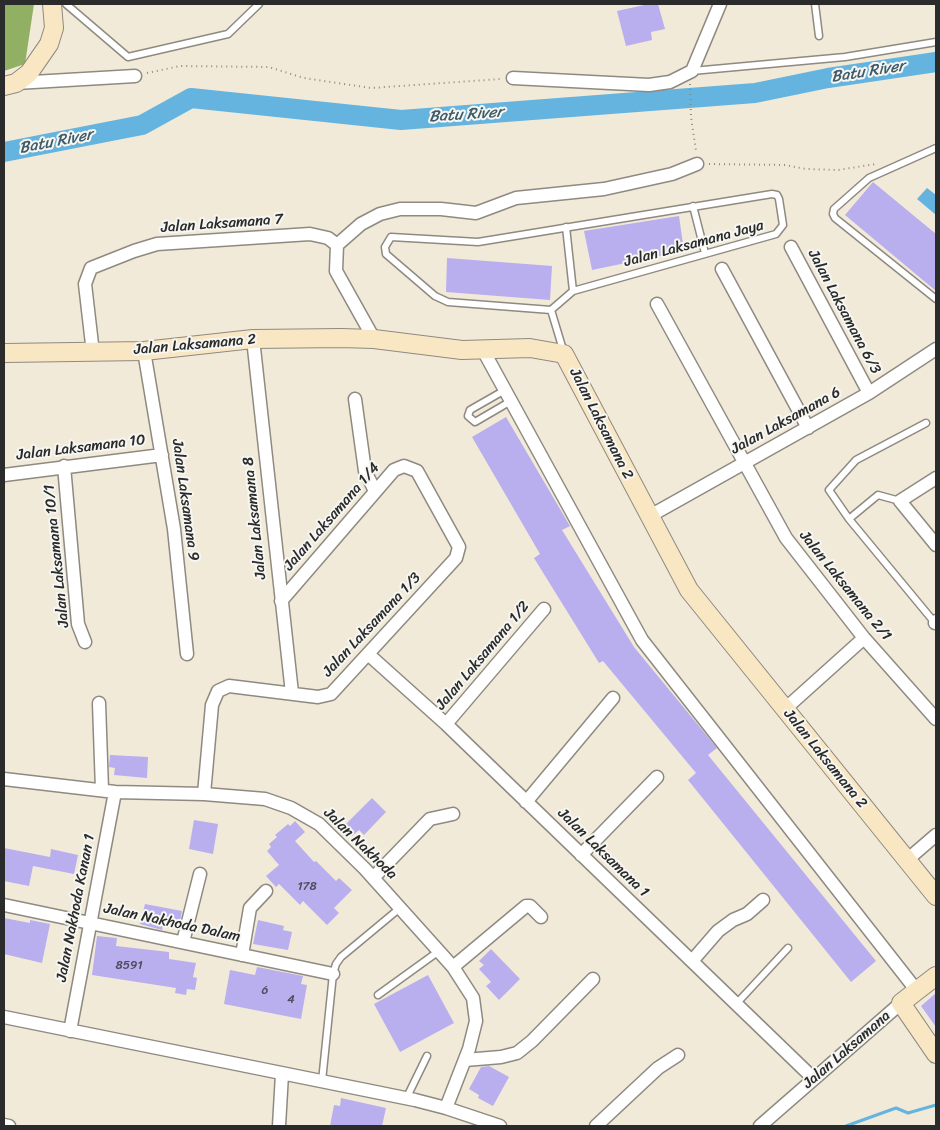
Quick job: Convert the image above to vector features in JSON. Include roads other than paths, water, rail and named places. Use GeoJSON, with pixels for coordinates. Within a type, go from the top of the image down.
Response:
{"type":"FeatureCollection","features":[{"type":"Feature","properties":{"kind":"street"},"geometry":{"type":"LineString","coordinates":[[10,85],[34,67],[49,44],[54,28],[52,4]]}},
{"type":"Feature","properties":{"kind":"street"},"geometry":{"type":"LineString","coordinates":[[512,78],[649,85],[670,82],[692,71],[720,4]]}},
{"type":"Feature","properties":{"kind":"street"},"geometry":{"type":"LineString","coordinates":[[10,85],[135,76]]}},
{"type":"Feature","properties":{"kind":"street"},"geometry":{"type":"LineString","coordinates":[[374,339],[336,271],[337,246],[361,224],[380,214],[400,209],[441,209],[476,213],[516,198],[604,189],[672,174],[697,164]]}},
{"type":"Feature","properties":{"kind":"street","name":"Jalan Laksamana 7"},"geometry":{"type":"LineString","coordinates":[[92,353],[85,284],[91,268],[157,244],[310,234],[328,238],[337,246]]}},
{"type":"Feature","properties":{"kind":"street","name":"Jalan Laksamana 6/3"},"geometry":{"type":"LineString","coordinates":[[791,247],[869,393]]}},
{"type":"Feature","properties":{"kind":"street"},"geometry":{"type":"LineString","coordinates":[[722,269],[808,428]]}},
{"type":"Feature","properties":{"kind":"street","name":"Jalan Laksamana 2/1"},"geometry":{"type":"LineString","coordinates":[[657,304],[786,538],[864,638],[936,719]]}},
{"type":"Feature","properties":{"kind":"street","name":"Jalan Laksamana 2"},"geometry":{"type":"LineString","coordinates":[[4,353],[144,351],[253,339],[374,339],[462,350],[530,348],[564,354],[688,590],[936,896]]}},
{"type":"Feature","properties":{"kind":"street","name":"Jalan Laksamana 8"},"geometry":{"type":"LineString","coordinates":[[253,339],[292,693]]}},
{"type":"Feature","properties":{"kind":"street"},"geometry":{"type":"LineString","coordinates":[[483,350],[642,640],[917,991]]}},
{"type":"Feature","properties":{"kind":"street","name":"Jalan Laksamana 6"},"geometry":{"type":"LineString","coordinates":[[648,517],[869,393],[936,350]]}},
{"type":"Feature","properties":{"kind":"street","name":"Jalan Laksamana 9"},"geometry":{"type":"LineString","coordinates":[[144,351],[174,529],[187,654]]}},
{"type":"Feature","properties":{"kind":"street"},"geometry":{"type":"LineString","coordinates":[[355,400],[365,471],[375,490]]}},
{"type":"Feature","properties":{"kind":"street","name":"Jalan Laksamana 10"},"geometry":{"type":"LineString","coordinates":[[4,475],[162,455]]}},
{"type":"Feature","properties":{"kind":"street","name":"Jalan Laksamana 10/1"},"geometry":{"type":"LineString","coordinates":[[64,466],[78,624],[85,642]]}},
{"type":"Feature","properties":{"kind":"street","name":"Jalan Laksamana 1/4"},"geometry":{"type":"LineString","coordinates":[[281,601],[375,490],[394,470],[404,466],[417,471],[458,547]]}},
{"type":"Feature","properties":{"kind":"street"},"geometry":{"type":"LineString","coordinates":[[936,478],[900,502],[936,545]]}},
{"type":"Feature","properties":{"kind":"street","name":"Jalan Laksamana 1/3"},"geometry":{"type":"LineString","coordinates":[[204,794],[212,705],[218,691],[229,686],[318,697],[331,694],[456,558],[458,547]]}},
{"type":"Feature","properties":{"kind":"street","name":"Jalan Laksamana 1/2"},"geometry":{"type":"LineString","coordinates":[[446,724],[544,609]]}},
{"type":"Feature","properties":{"kind":"street"},"geometry":{"type":"LineString","coordinates":[[785,709],[864,638]]}},
{"type":"Feature","properties":{"kind":"street","name":"Jalan Laksamana 1"},"geometry":{"type":"LineString","coordinates":[[368,654],[446,724],[813,1078]]}},
{"type":"Feature","properties":{"kind":"street"},"geometry":{"type":"LineString","coordinates":[[526,802],[613,698]]}},
{"type":"Feature","properties":{"kind":"street","name":"Jalan Nakhoda Kanan 1"},"geometry":{"type":"LineString","coordinates":[[70,1031],[90,923],[108,791],[98,703]]}},
{"type":"Feature","properties":{"kind":"street"},"geometry":{"type":"LineString","coordinates":[[581,855],[657,777]]}},
{"type":"Feature","properties":{"kind":"street","name":"Jalan Nakhoda"},"geometry":{"type":"LineString","coordinates":[[4,779],[108,791],[204,794],[265,799],[291,808],[319,824],[373,878],[439,951],[453,967],[473,998],[476,1020],[465,1060],[446,1108]]}},
{"type":"Feature","properties":{"kind":"street"},"geometry":{"type":"LineString","coordinates":[[373,878],[430,819],[453,814]]}},
{"type":"Feature","properties":{"kind":"street"},"geometry":{"type":"LineString","coordinates":[[907,860],[936,835]]}},
{"type":"Feature","properties":{"kind":"street"},"geometry":{"type":"LineString","coordinates":[[183,942],[200,874]]}},
{"type":"Feature","properties":{"kind":"street"},"geometry":{"type":"LineString","coordinates":[[242,955],[250,908],[266,892]]}},
{"type":"Feature","properties":{"kind":"street"},"geometry":{"type":"LineString","coordinates":[[692,960],[718,931],[733,920],[747,914],[763,900]]}},
{"type":"Feature","properties":{"kind":"street","name":"Jalan Nakhoda Dalam"},"geometry":{"type":"LineString","coordinates":[[4,905],[333,974]]}},
{"type":"Feature","properties":{"kind":"street"},"geometry":{"type":"LineString","coordinates":[[453,967],[526,906],[530,906],[541,917]]}},
{"type":"Feature","properties":{"kind":"street","name":"Jalan Laksamana"},"geometry":{"type":"LineString","coordinates":[[760,1126],[813,1078],[936,976]]}},
{"type":"Feature","properties":{"kind":"street"},"geometry":{"type":"LineString","coordinates":[[465,1060],[501,1057],[517,1053],[532,1041],[592,979]]}},
{"type":"Feature","properties":{"kind":"street"},"geometry":{"type":"LineString","coordinates":[[901,1004],[936,1054]]}},
{"type":"Feature","properties":{"kind":"street"},"geometry":{"type":"LineString","coordinates":[[4,1017],[406,1099],[446,1108],[500,1126]]}},
{"type":"Feature","properties":{"kind":"street"},"geometry":{"type":"LineString","coordinates":[[596,1126],[658,1068],[678,1055]]}},
{"type":"Feature","properties":{"kind":"street"},"geometry":{"type":"LineString","coordinates":[[279,1126],[282,1074]]}},
{"type":"Feature","properties":{"kind":"street"},"geometry":{"type":"LineString","coordinates":[[4,1125],[9,1126]]}},
{"type":"Feature","properties":{"kind":"lane"},"geometry":{"type":"LineString","coordinates":[[66,4],[128,56],[228,34],[259,4]]}},
{"type":"Feature","properties":{"kind":"lane"},"geometry":{"type":"LineString","coordinates":[[815,4],[819,36]]}},
{"type":"Feature","properties":{"kind":"lane"},"geometry":{"type":"LineString","coordinates":[[692,71],[845,57],[936,42]]}},
{"type":"Feature","properties":{"kind":"lane"},"geometry":{"type":"LineString","coordinates":[[936,148],[869,178],[834,209],[833,214],[835,218],[936,299]]}},
{"type":"Feature","properties":{"kind":"lane","name":"Jalan Laksamana Jaya"},"geometry":{"type":"LineString","coordinates":[[772,194],[780,198],[783,225],[776,234],[573,291],[551,310],[448,302],[440,299],[386,254],[385,247],[391,237],[478,242],[566,227],[772,194]]}},
{"type":"Feature","properties":{"kind":"lane"},"geometry":{"type":"LineString","coordinates":[[694,206],[705,253]]}},
{"type":"Feature","properties":{"kind":"lane"},"geometry":{"type":"LineString","coordinates":[[566,227],[573,291]]}},
{"type":"Feature","properties":{"kind":"lane"},"geometry":{"type":"LineString","coordinates":[[551,310],[564,354]]}},
{"type":"Feature","properties":{"kind":"lane"},"geometry":{"type":"LineString","coordinates":[[508,396],[475,422],[468,416],[470,410],[508,396]]}},
{"type":"Feature","properties":{"kind":"lane"},"geometry":{"type":"LineString","coordinates":[[926,423],[856,460],[830,486],[830,494],[936,623]]}},
{"type":"Feature","properties":{"kind":"lane"},"geometry":{"type":"LineString","coordinates":[[850,518],[878,495],[900,502]]}},
{"type":"Feature","properties":{"kind":"lane"},"geometry":{"type":"LineString","coordinates":[[322,1082],[333,974],[341,956],[400,908]]}},
{"type":"Feature","properties":{"kind":"lane"},"geometry":{"type":"LineString","coordinates":[[737,1003],[788,948]]}},
{"type":"Feature","properties":{"kind":"lane"},"geometry":{"type":"LineString","coordinates":[[378,995],[439,951]]}},
{"type":"Feature","properties":{"kind":"lane"},"geometry":{"type":"LineString","coordinates":[[406,1099],[427,1056]]}},
{"type":"Feature","properties":{"kind":"water"},"geometry":{"type":"Polygon","coordinates":[[[927,188],[936,195],[936,215],[917,199],[927,188]]]}},
{"type":"Feature","properties":{"kind":"waterway","name":"Batu River"},"geometry":{"type":"LineString","coordinates":[[4,152],[142,125],[191,98],[401,120],[755,93],[828,78],[936,62]]}},
{"type":"Feature","properties":{"kind":"waterway"},"geometry":{"type":"LineString","coordinates":[[846,1126],[896,1108],[908,1113],[936,1105]]}}]}
